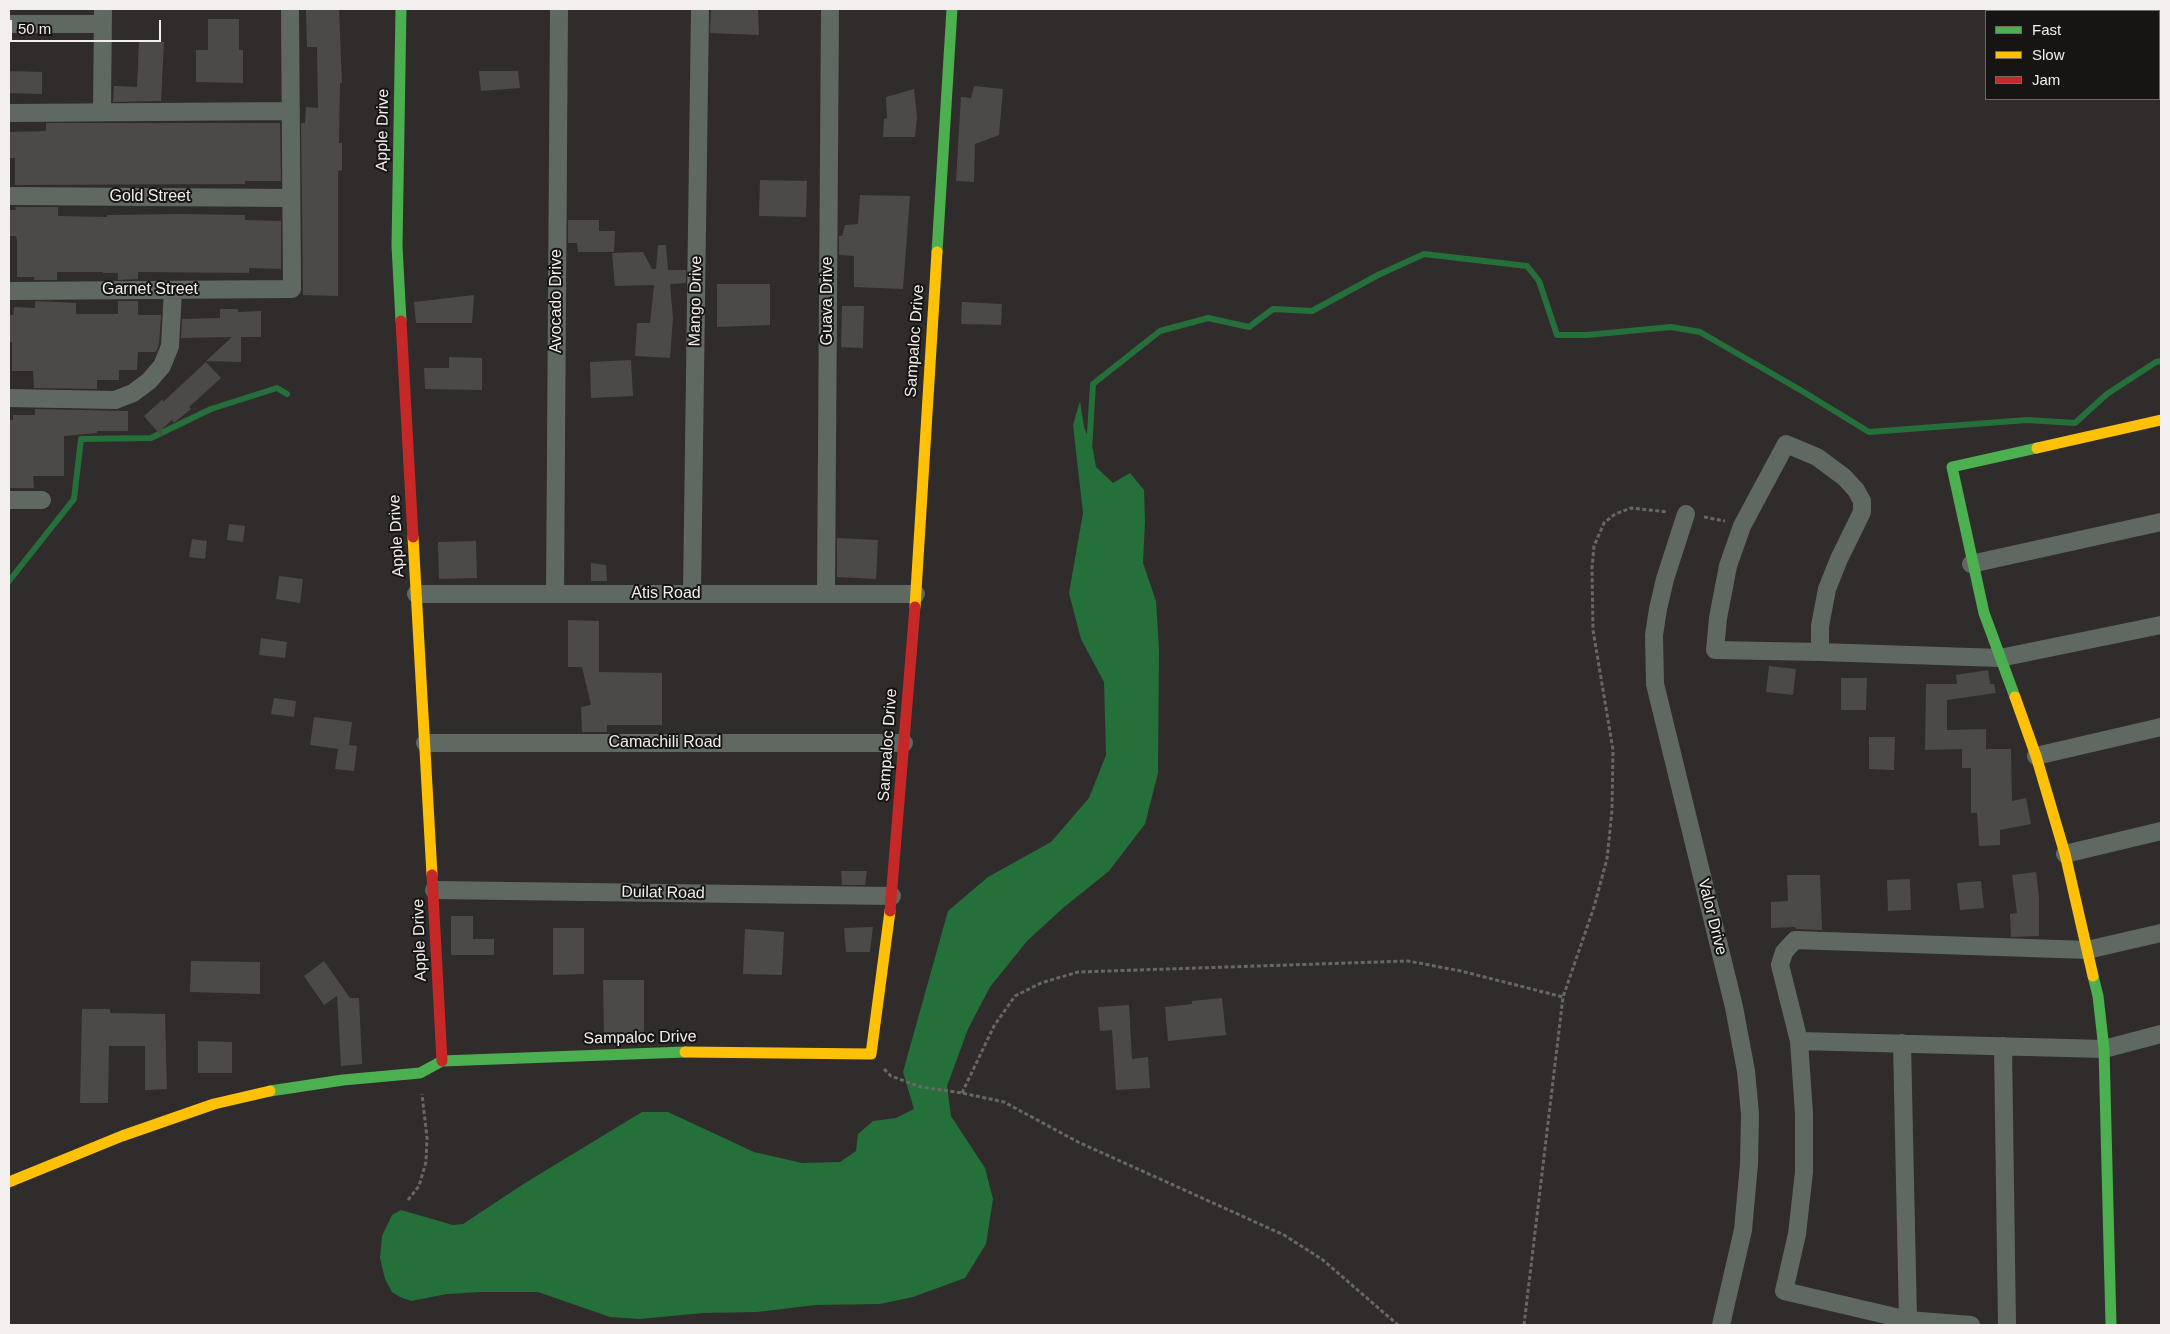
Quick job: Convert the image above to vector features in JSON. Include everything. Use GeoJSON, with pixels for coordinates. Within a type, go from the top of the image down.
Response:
{"type":"FeatureCollection","features":[{"type":"Feature","properties":{"kind":"street"},"geometry":{"type":"LineString","coordinates":[[290,9],[291,198]]}},
{"type":"Feature","properties":{"kind":"street","name":"Apple Drive"},"geometry":{"type":"LineString","coordinates":[[401,9],[397,246],[442,1061]]}},
{"type":"Feature","properties":{"kind":"street","name":"Avocado Drive"},"geometry":{"type":"LineString","coordinates":[[555,594],[559,9]]}},
{"type":"Feature","properties":{"kind":"street","name":"Mango Drive"},"geometry":{"type":"LineString","coordinates":[[692,594],[700,9]]}},
{"type":"Feature","properties":{"kind":"street","name":"Guava Drive"},"geometry":{"type":"LineString","coordinates":[[826,594],[830,9]]}},
{"type":"Feature","properties":{"kind":"street","name":"Sampaloc Drive"},"geometry":{"type":"LineString","coordinates":[[442,1061],[652,1052],[871,1054],[892,896],[916,594],[952,9]]}},
{"type":"Feature","properties":{"kind":"street"},"geometry":{"type":"LineString","coordinates":[[9,24],[103,16],[102,112]]}},
{"type":"Feature","properties":{"kind":"street"},"geometry":{"type":"LineString","coordinates":[[9,113],[291,111]]}},
{"type":"Feature","properties":{"kind":"street","name":"Gold Street"},"geometry":{"type":"LineString","coordinates":[[9,196],[291,198]]}},
{"type":"Feature","properties":{"kind":"street","name":"Garnet Street"},"geometry":{"type":"LineString","coordinates":[[9,291],[292,289],[291,198]]}},
{"type":"Feature","properties":{"kind":"street"},"geometry":{"type":"LineString","coordinates":[[9,398],[115,400],[133,394],[149,382],[162,366],[168,353],[170,346],[172,290]]}},
{"type":"Feature","properties":{"kind":"street"},"geometry":{"type":"LineString","coordinates":[[2111,1325],[2104,1049],[2098,996],[2065,854],[2036,756],[1984,613],[1971,564],[1952,467],[2161,420]]}},
{"type":"Feature","properties":{"kind":"street"},"geometry":{"type":"LineString","coordinates":[[1820,652],[1820,626],[1827,588],[1862,512],[1862,501],[1856,490],[1844,477],[1817,457],[1786,444],[1742,526],[1728,566],[1718,618],[1715,650],[2000,658],[2161,625]]}},
{"type":"Feature","properties":{"kind":"street"},"geometry":{"type":"LineString","coordinates":[[9,500],[42,500]]}},
{"type":"Feature","properties":{"kind":"street","name":"Valor Drive"},"geometry":{"type":"LineString","coordinates":[[1686,514],[1665,579],[1658,609],[1654,635],[1654,667],[1659,706],[1734,1007],[1746,1071],[1750,1114],[1748,1173],[1743,1230],[1725,1324]]}},
{"type":"Feature","properties":{"kind":"street"},"geometry":{"type":"LineString","coordinates":[[1971,564],[2161,522]]}},
{"type":"Feature","properties":{"kind":"street","name":"Atis Road"},"geometry":{"type":"LineString","coordinates":[[416,594],[916,594]]}},
{"type":"Feature","properties":{"kind":"street"},"geometry":{"type":"LineString","coordinates":[[2036,756],[2161,727]]}},
{"type":"Feature","properties":{"kind":"street","name":"Camachili Road"},"geometry":{"type":"LineString","coordinates":[[425,742],[904,743]]}},
{"type":"Feature","properties":{"kind":"street"},"geometry":{"type":"LineString","coordinates":[[2065,854],[2161,831]]}},
{"type":"Feature","properties":{"kind":"street","name":"Duilat Road"},"geometry":{"type":"LineString","coordinates":[[434,890],[892,896]]}},
{"type":"Feature","properties":{"kind":"street"},"geometry":{"type":"LineString","coordinates":[[1971,1325],[1908,1320],[1784,1291],[1796,1234],[1804,1172],[1804,1114],[1799,1042],[1780,965],[1784,952],[1795,940],[2088,950],[2161,933]]}},
{"type":"Feature","properties":{"kind":"street"},"geometry":{"type":"LineString","coordinates":[[1799,1042],[2104,1049],[2161,1034]]}},
{"type":"Feature","properties":{"kind":"street"},"geometry":{"type":"LineString","coordinates":[[1902,1043],[1908,1320]]}},
{"type":"Feature","properties":{"kind":"street"},"geometry":{"type":"LineString","coordinates":[[2003,1046],[2007,1325]]}},
{"type":"Feature","properties":{"kind":"street"},"geometry":{"type":"LineString","coordinates":[[9,1182],[122,1136],[214,1104],[273,1090],[420,1073],[442,1061]]}},
{"type":"Feature","properties":{"kind":"path"},"geometry":{"type":"LineString","coordinates":[[1524,1325],[1563,997],[1594,907],[1608,859],[1612,810],[1613,750],[1593,630],[1592,568],[1594,546],[1604,523],[1615,514],[1630,508],[1686,514],[1742,526]]}},
{"type":"Feature","properties":{"kind":"path"},"geometry":{"type":"LineString","coordinates":[[962,1093],[994,1026],[1015,996],[1041,983],[1078,972],[1408,961],[1563,997]]}},
{"type":"Feature","properties":{"kind":"path"},"geometry":{"type":"LineString","coordinates":[[871,1054],[891,1076],[921,1087],[1004,1102],[1078,1142],[1284,1235],[1323,1260],[1398,1325]]}},
{"type":"Feature","properties":{"kind":"path"},"geometry":{"type":"LineString","coordinates":[[408,1200],[419,1186],[426,1162],[427,1138],[420,1073]]}},
{"type":"Feature","properties":{"kind":"shaded area"},"geometry":{"type":"Polygon","coordinates":[[[1080,401],[1084,427],[1093,450],[1096,467],[1113,483],[1130,473],[1144,490],[1143,563],[1156,601],[1159,649],[1158,773],[1145,824],[1109,871],[1063,908],[1027,941],[990,987],[968,1029],[947,1086],[951,1116],[985,1168],[993,1199],[986,1244],[965,1278],[913,1297],[880,1304],[816,1305],[757,1312],[703,1313],[640,1319],[610,1317],[538,1292],[447,1294],[411,1301],[392,1292],[385,1279],[380,1258],[382,1236],[392,1215],[401,1210],[453,1225],[463,1224],[525,1183],[642,1112],[668,1112],[754,1152],[802,1163],[840,1162],[856,1151],[858,1134],[873,1121],[896,1118],[914,1109],[903,1072],[948,911],[988,877],[1051,842],[1089,798],[1106,755],[1104,682],[1081,639],[1069,593],[1083,513],[1073,425],[1080,401]]]}},
{"type":"Feature","properties":{"kind":"building"},"geometry":{"type":"Polygon","coordinates":[[[306,9],[339,9],[342,83],[340,83],[339,143],[342,143],[342,170],[338,171],[338,296],[303,295],[301,123],[305,123],[306,107],[318,108],[317,47],[307,47],[306,9]]]}},
{"type":"Feature","properties":{"kind":"building"},"geometry":{"type":"Polygon","coordinates":[[[711,9],[758,9],[759,35],[710,33],[711,9]]]}},
{"type":"Feature","properties":{"kind":"building"},"geometry":{"type":"Polygon","coordinates":[[[208,19],[239,19],[239,50],[243,50],[243,83],[196,82],[196,50],[208,50],[208,19]]]}},
{"type":"Feature","properties":{"kind":"building"},"geometry":{"type":"Polygon","coordinates":[[[139,41],[164,42],[161,101],[113,102],[114,86],[137,87],[139,41]]]}},
{"type":"Feature","properties":{"kind":"building"},"geometry":{"type":"Polygon","coordinates":[[[9,71],[42,72],[42,94],[9,93],[9,71]]]}},
{"type":"Feature","properties":{"kind":"building"},"geometry":{"type":"Polygon","coordinates":[[[479,71],[518,71],[520,88],[481,91],[479,71]]]}},
{"type":"Feature","properties":{"kind":"building"},"geometry":{"type":"Polygon","coordinates":[[[974,86],[1003,89],[999,135],[975,144],[974,182],[956,181],[961,97],[971,98],[974,86]]]}},
{"type":"Feature","properties":{"kind":"building"},"geometry":{"type":"Polygon","coordinates":[[[914,89],[917,117],[915,137],[883,137],[884,119],[887,118],[886,97],[914,89]]]}},
{"type":"Feature","properties":{"kind":"building"},"geometry":{"type":"Polygon","coordinates":[[[46,123],[280,123],[281,181],[245,181],[245,184],[15,185],[15,158],[10,158],[10,132],[46,131],[46,123]]]}},
{"type":"Feature","properties":{"kind":"building"},"geometry":{"type":"Polygon","coordinates":[[[760,180],[807,181],[806,217],[759,216],[760,180]]]}},
{"type":"Feature","properties":{"kind":"building"},"geometry":{"type":"Polygon","coordinates":[[[860,195],[910,196],[903,289],[854,287],[854,256],[839,255],[839,236],[842,236],[845,225],[858,224],[860,195]]]}},
{"type":"Feature","properties":{"kind":"building"},"geometry":{"type":"Polygon","coordinates":[[[15,207],[58,207],[58,216],[245,215],[245,220],[281,221],[281,269],[249,268],[249,273],[138,272],[138,279],[118,280],[118,273],[103,272],[57,272],[57,280],[34,280],[34,277],[17,277],[17,241],[16,236],[9,236],[9,210],[16,210],[15,207]]]}},
{"type":"Feature","properties":{"kind":"building"},"geometry":{"type":"Polygon","coordinates":[[[568,220],[599,220],[599,231],[615,231],[614,252],[578,252],[577,243],[568,243],[568,220]]]}},
{"type":"Feature","properties":{"kind":"building"},"geometry":{"type":"Polygon","coordinates":[[[658,245],[666,245],[668,270],[686,270],[686,283],[670,284],[673,318],[670,358],[635,356],[637,323],[650,323],[654,285],[615,286],[612,253],[643,252],[652,269],[656,269],[658,245]]]}},
{"type":"Feature","properties":{"kind":"building"},"geometry":{"type":"Polygon","coordinates":[[[717,284],[770,284],[770,325],[717,327],[717,284]]]}},
{"type":"Feature","properties":{"kind":"building"},"geometry":{"type":"Polygon","coordinates":[[[474,295],[472,323],[416,323],[414,302],[474,295]]]}},
{"type":"Feature","properties":{"kind":"building"},"geometry":{"type":"Polygon","coordinates":[[[35,301],[76,303],[76,314],[118,314],[118,301],[138,301],[138,315],[161,315],[159,344],[156,352],[138,352],[137,370],[119,370],[119,380],[97,380],[97,389],[34,388],[33,371],[12,371],[12,342],[9,342],[9,315],[13,315],[14,307],[35,308],[35,301]]]}},
{"type":"Feature","properties":{"kind":"building"},"geometry":{"type":"Polygon","coordinates":[[[962,302],[1002,304],[1001,325],[961,324],[962,302]]]}},
{"type":"Feature","properties":{"kind":"building"},"geometry":{"type":"Polygon","coordinates":[[[842,306],[864,306],[863,348],[841,347],[842,306]]]}},
{"type":"Feature","properties":{"kind":"building"},"geometry":{"type":"Polygon","coordinates":[[[220,309],[238,309],[238,312],[261,311],[261,337],[241,337],[241,362],[206,361],[232,337],[181,338],[182,319],[220,318],[220,309]]]}},
{"type":"Feature","properties":{"kind":"building"},"geometry":{"type":"Polygon","coordinates":[[[449,357],[482,358],[482,390],[425,389],[424,368],[449,368],[449,357]]]}},
{"type":"Feature","properties":{"kind":"building"},"geometry":{"type":"Polygon","coordinates":[[[631,360],[633,396],[591,398],[590,362],[631,360]]]}},
{"type":"Feature","properties":{"kind":"building"},"geometry":{"type":"Polygon","coordinates":[[[206,362],[221,378],[189,407],[191,409],[174,423],[172,420],[162,429],[162,437],[144,416],[163,399],[163,402],[206,362]]]}},
{"type":"Feature","properties":{"kind":"building"},"geometry":{"type":"Polygon","coordinates":[[[35,409],[128,411],[128,431],[97,431],[97,433],[64,436],[64,476],[33,476],[34,488],[9,488],[9,420],[13,420],[13,415],[35,415],[35,409]]]}},
{"type":"Feature","properties":{"kind":"building"},"geometry":{"type":"Polygon","coordinates":[[[229,524],[245,526],[243,542],[227,540],[229,524]]]}},
{"type":"Feature","properties":{"kind":"building"},"geometry":{"type":"Polygon","coordinates":[[[837,538],[878,540],[876,579],[837,577],[837,538]]]}},
{"type":"Feature","properties":{"kind":"building"},"geometry":{"type":"Polygon","coordinates":[[[192,539],[207,541],[205,559],[189,557],[192,539]]]}},
{"type":"Feature","properties":{"kind":"building"},"geometry":{"type":"Polygon","coordinates":[[[476,541],[477,578],[439,579],[438,542],[476,541]]]}},
{"type":"Feature","properties":{"kind":"building"},"geometry":{"type":"Polygon","coordinates":[[[591,563],[606,565],[607,581],[591,581],[591,563]]]}},
{"type":"Feature","properties":{"kind":"building"},"geometry":{"type":"Polygon","coordinates":[[[279,576],[303,579],[300,603],[276,599],[279,576]]]}},
{"type":"Feature","properties":{"kind":"building"},"geometry":{"type":"Polygon","coordinates":[[[568,620],[599,621],[599,672],[662,673],[662,725],[607,725],[607,732],[582,732],[581,707],[591,705],[582,667],[568,667],[568,620]]]}},
{"type":"Feature","properties":{"kind":"building"},"geometry":{"type":"Polygon","coordinates":[[[261,638],[287,642],[285,658],[259,655],[261,638]]]}},
{"type":"Feature","properties":{"kind":"building"},"geometry":{"type":"Polygon","coordinates":[[[1769,666],[1796,669],[1793,695],[1766,692],[1769,666]]]}},
{"type":"Feature","properties":{"kind":"building"},"geometry":{"type":"Polygon","coordinates":[[[1988,670],[1990,684],[1994,684],[1996,693],[1947,700],[1947,730],[1986,729],[1986,749],[2011,749],[2012,801],[2026,798],[2031,824],[2000,830],[2000,845],[1979,846],[1977,813],[1971,813],[1971,768],[1962,768],[1962,749],[1925,750],[1926,684],[1957,684],[1956,675],[1988,670]]]}},
{"type":"Feature","properties":{"kind":"building"},"geometry":{"type":"Polygon","coordinates":[[[1841,678],[1867,678],[1866,710],[1841,710],[1841,678]]]}},
{"type":"Feature","properties":{"kind":"building"},"geometry":{"type":"Polygon","coordinates":[[[274,698],[296,701],[294,717],[271,714],[274,698]]]}},
{"type":"Feature","properties":{"kind":"building"},"geometry":{"type":"Polygon","coordinates":[[[314,717],[352,722],[349,745],[357,746],[354,771],[335,769],[338,749],[310,745],[314,717]]]}},
{"type":"Feature","properties":{"kind":"building"},"geometry":{"type":"Polygon","coordinates":[[[1869,737],[1895,737],[1894,770],[1869,769],[1869,737]]]}},
{"type":"Feature","properties":{"kind":"building"},"geometry":{"type":"Polygon","coordinates":[[[841,871],[867,871],[865,885],[842,885],[841,871]]]}},
{"type":"Feature","properties":{"kind":"building"},"geometry":{"type":"Polygon","coordinates":[[[2036,872],[2039,897],[2039,936],[2011,937],[2010,914],[2017,913],[2012,875],[2036,872]]]}},
{"type":"Feature","properties":{"kind":"building"},"geometry":{"type":"Polygon","coordinates":[[[1787,875],[1820,875],[1822,930],[1796,929],[1795,927],[1771,928],[1771,902],[1788,901],[1787,875]]]}},
{"type":"Feature","properties":{"kind":"building"},"geometry":{"type":"Polygon","coordinates":[[[1910,879],[1911,910],[1888,911],[1887,880],[1910,879]]]}},
{"type":"Feature","properties":{"kind":"building"},"geometry":{"type":"Polygon","coordinates":[[[1981,881],[1984,908],[1960,910],[1957,883],[1981,881]]]}},
{"type":"Feature","properties":{"kind":"building"},"geometry":{"type":"Polygon","coordinates":[[[451,916],[473,916],[473,939],[494,939],[494,955],[451,955],[451,916]]]}},
{"type":"Feature","properties":{"kind":"building"},"geometry":{"type":"Polygon","coordinates":[[[873,927],[870,952],[846,952],[844,928],[873,927]]]}},
{"type":"Feature","properties":{"kind":"building"},"geometry":{"type":"Polygon","coordinates":[[[553,928],[584,928],[584,974],[553,975],[553,928]]]}},
{"type":"Feature","properties":{"kind":"building"},"geometry":{"type":"Polygon","coordinates":[[[745,929],[784,932],[782,975],[743,974],[745,929]]]}},
{"type":"Feature","properties":{"kind":"building"},"geometry":{"type":"Polygon","coordinates":[[[191,961],[260,962],[260,994],[190,992],[191,961]]]}},
{"type":"Feature","properties":{"kind":"building"},"geometry":{"type":"Polygon","coordinates":[[[324,961],[350,998],[359,998],[362,1064],[341,1066],[337,996],[324,1005],[304,976],[324,961]]]}},
{"type":"Feature","properties":{"kind":"building"},"geometry":{"type":"Polygon","coordinates":[[[603,980],[644,980],[644,1038],[604,1040],[603,980]]]}},
{"type":"Feature","properties":{"kind":"building"},"geometry":{"type":"Polygon","coordinates":[[[1222,998],[1226,1035],[1168,1041],[1165,1007],[1192,1004],[1192,1001],[1222,998]]]}},
{"type":"Feature","properties":{"kind":"building"},"geometry":{"type":"Polygon","coordinates":[[[1129,1005],[1132,1059],[1148,1057],[1150,1088],[1116,1090],[1112,1030],[1100,1031],[1098,1007],[1129,1005]]]}},
{"type":"Feature","properties":{"kind":"building"},"geometry":{"type":"Polygon","coordinates":[[[82,1009],[110,1009],[110,1013],[165,1014],[167,1089],[145,1090],[145,1046],[109,1046],[108,1103],[80,1103],[82,1009]]]}},
{"type":"Feature","properties":{"kind":"building"},"geometry":{"type":"Polygon","coordinates":[[[198,1041],[232,1042],[232,1073],[198,1073],[198,1041]]]}},
{"type":"Feature","properties":{"kind":"waterway"},"geometry":{"type":"LineString","coordinates":[[1089,450],[1093,384],[1160,331],[1208,318],[1249,327],[1273,309],[1312,311],[1378,275],[1424,254],[1527,266],[1539,281],[1557,335],[1587,335],[1671,327],[1700,332],[1869,432],[2027,420],[2075,423],[2107,394],[2156,362],[2161,361]]}},
{"type":"Feature","properties":{"kind":"waterway"},"geometry":{"type":"LineString","coordinates":[[9,581],[74,499],[81,439],[151,438],[211,409],[277,388],[287,394]]}},
{"type":"Feature","properties":{"kind":"traffic: fast"},"geometry":{"type":"LineString","coordinates":[[401,9],[397,246],[401,321]]}},
{"type":"Feature","properties":{"kind":"traffic: fast"},"geometry":{"type":"LineString","coordinates":[[937,252],[952,9]]}},
{"type":"Feature","properties":{"kind":"traffic: fast"},"geometry":{"type":"LineString","coordinates":[[2015,697],[1984,613],[1952,467],[2037,448]]}},
{"type":"Feature","properties":{"kind":"traffic: fast"},"geometry":{"type":"LineString","coordinates":[[2093,976],[2098,996],[2104,1049],[2111,1325]]}},
{"type":"Feature","properties":{"kind":"traffic: fast"},"geometry":{"type":"LineString","coordinates":[[270,1091],[343,1080],[420,1073],[442,1061],[685,1052]]}},
{"type":"Feature","properties":{"kind":"traffic: slow"},"geometry":{"type":"LineString","coordinates":[[915,607],[937,252]]}},
{"type":"Feature","properties":{"kind":"traffic: slow"},"geometry":{"type":"LineString","coordinates":[[2037,448],[2161,420]]}},
{"type":"Feature","properties":{"kind":"traffic: slow"},"geometry":{"type":"LineString","coordinates":[[413,537],[432,875]]}},
{"type":"Feature","properties":{"kind":"traffic: slow"},"geometry":{"type":"LineString","coordinates":[[2015,697],[2036,756],[2065,854],[2093,976]]}},
{"type":"Feature","properties":{"kind":"traffic: slow"},"geometry":{"type":"LineString","coordinates":[[685,1052],[871,1054],[890,911]]}},
{"type":"Feature","properties":{"kind":"traffic: slow"},"geometry":{"type":"LineString","coordinates":[[9,1182],[122,1136],[214,1104],[270,1091]]}},
{"type":"Feature","properties":{"kind":"traffic: jam"},"geometry":{"type":"LineString","coordinates":[[401,321],[413,537]]}},
{"type":"Feature","properties":{"kind":"traffic: jam"},"geometry":{"type":"LineString","coordinates":[[890,911],[915,607]]}},
{"type":"Feature","properties":{"kind":"traffic: jam"},"geometry":{"type":"LineString","coordinates":[[432,875],[442,1061]]}}]}
